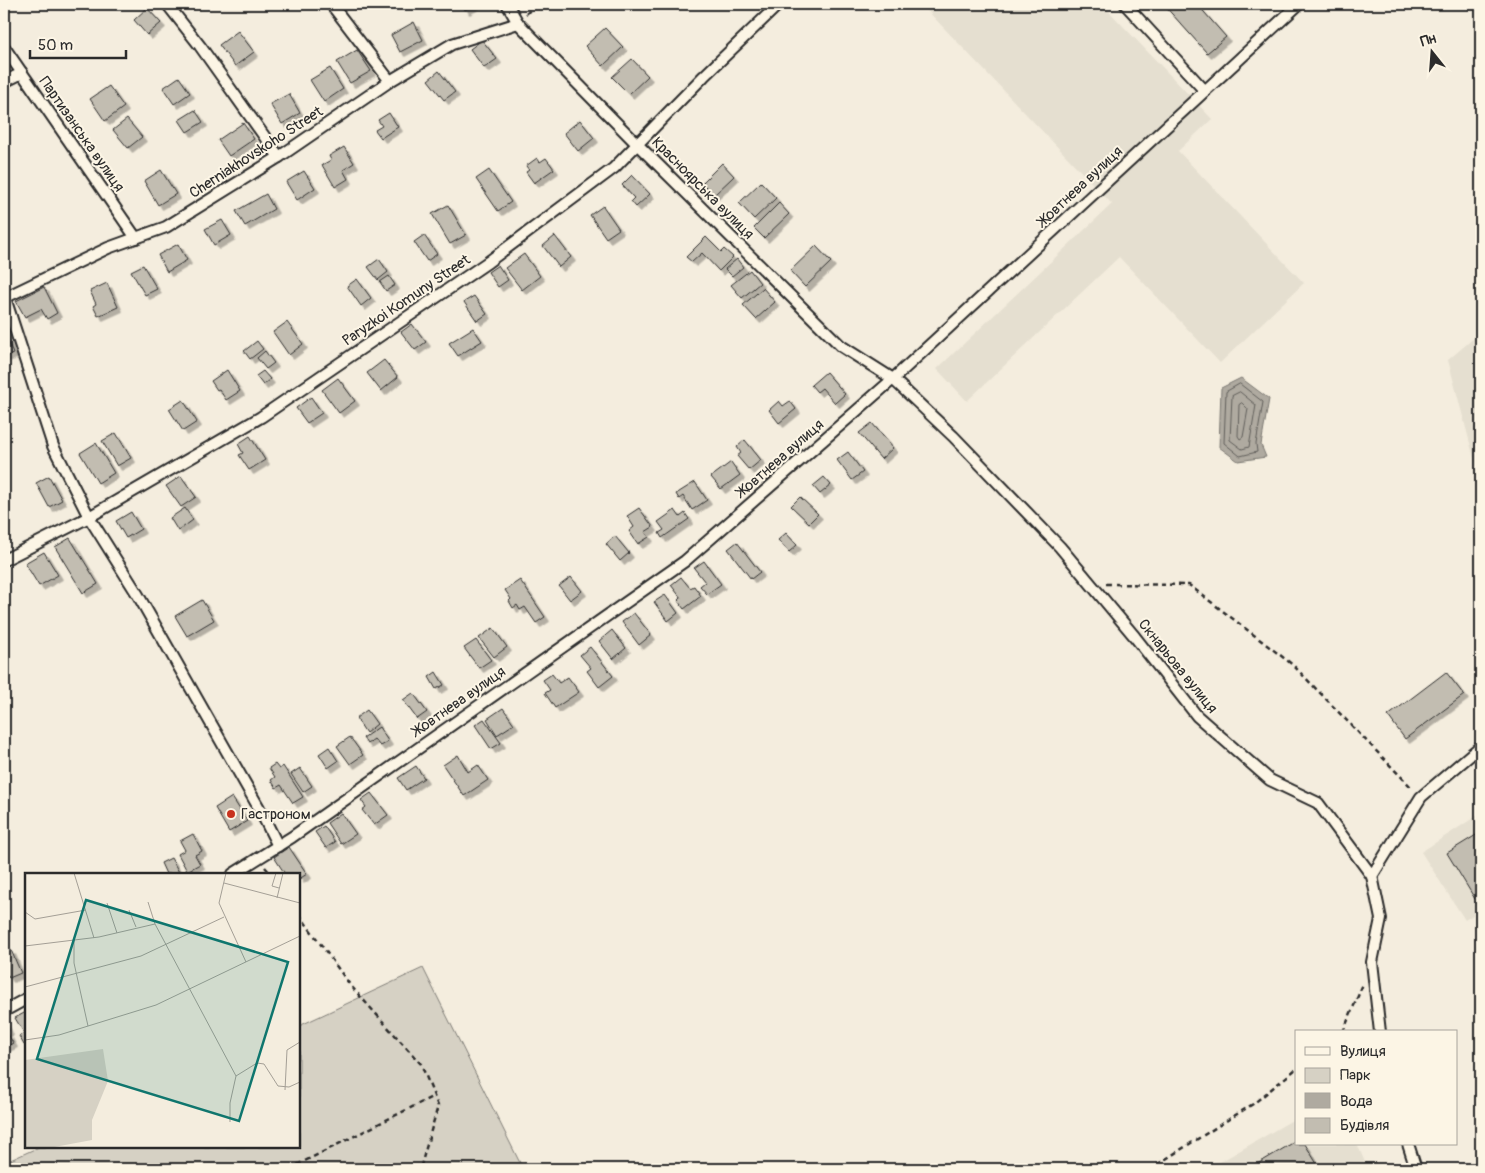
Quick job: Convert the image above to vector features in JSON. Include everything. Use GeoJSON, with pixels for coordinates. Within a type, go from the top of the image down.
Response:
{"type":"FeatureCollection","features":[{"type":"Feature","properties":{"kind":"street"},"geometry":{"type":"LineString","coordinates":[[167,4],[200,46],[279,157]]}},
{"type":"Feature","properties":{"kind":"street"},"geometry":{"type":"LineString","coordinates":[[331,4],[390,81]]}},
{"type":"Feature","properties":{"kind":"street","name":"Красноярська вулиця"},"geometry":{"type":"LineString","coordinates":[[507,4],[518,23],[841,346],[893,379]]}},
{"type":"Feature","properties":{"kind":"street","name":"Paryzkoi Komuny Street"},"geometry":{"type":"LineString","coordinates":[[4,560],[89,517],[261,417],[488,262],[614,168],[704,76],[779,4]]}},
{"type":"Feature","properties":{"kind":"street"},"geometry":{"type":"LineString","coordinates":[[1125,4],[1205,91]]}},
{"type":"Feature","properties":{"kind":"street","name":"Жовтнева вулиця"},"geometry":{"type":"LineString","coordinates":[[235,873],[278,846],[685,561],[893,379],[1299,4]]}},
{"type":"Feature","properties":{"kind":"street","name":"Cherniakhovskoho Street"},"geometry":{"type":"LineString","coordinates":[[4,298],[108,248],[166,227],[279,157],[390,81],[452,44],[518,23]]}},
{"type":"Feature","properties":{"kind":"street","name":"Партизанська вулиця"},"geometry":{"type":"LineString","coordinates":[[4,47],[136,238]]}},
{"type":"Feature","properties":{"kind":"street"},"geometry":{"type":"LineString","coordinates":[[4,82],[22,73]]}},
{"type":"Feature","properties":{"kind":"street"},"geometry":{"type":"LineString","coordinates":[[4,298],[53,446],[89,517],[143,603],[259,808],[278,846]]}},
{"type":"Feature","properties":{"kind":"street","name":"Скнарьова вулиця"},"geometry":{"type":"LineString","coordinates":[[893,379],[953,436],[1060,547],[1136,637],[1196,716],[1270,780],[1318,803],[1372,876]]}},
{"type":"Feature","properties":{"kind":"street"},"geometry":{"type":"LineString","coordinates":[[1380,1030],[1372,962],[1381,919],[1372,876],[1421,797],[1481,746]]}},
{"type":"Feature","properties":{"kind":"street"},"geometry":{"type":"LineString","coordinates":[[4,1011],[25,1000]]}},
{"type":"Feature","properties":{"kind":"street"},"geometry":{"type":"LineString","coordinates":[[1409,1146],[1416,1169]]}},
{"type":"Feature","properties":{"kind":"path"},"geometry":{"type":"LineString","coordinates":[[518,23],[537,4]]}},
{"type":"Feature","properties":{"kind":"path"},"geometry":{"type":"LineString","coordinates":[[1091,584],[1189,585],[1293,666],[1421,797]]}},
{"type":"Feature","properties":{"kind":"path"},"geometry":{"type":"LineString","coordinates":[[300,915],[350,985],[421,1064],[438,1106],[420,1169]]}},
{"type":"Feature","properties":{"kind":"path"},"geometry":{"type":"LineString","coordinates":[[1344,1030],[1372,962]]}},
{"type":"Feature","properties":{"kind":"path"},"geometry":{"type":"LineString","coordinates":[[1150,1169],[1253,1104],[1295,1070]]}},
{"type":"Feature","properties":{"kind":"path"},"geometry":{"type":"LineString","coordinates":[[289,1169],[434,1096]]}},
{"type":"Feature","properties":{"kind":"shaded area"},"geometry":{"type":"Polygon","coordinates":[[[921,4],[1102,4],[1212,119],[1178,151],[1304,283],[1220,363],[1119,257],[967,401],[937,369],[1112,204],[921,4]]]}},
{"type":"Feature","properties":{"kind":"shaded area"},"geometry":{"type":"Polygon","coordinates":[[[1481,332],[1481,485],[1448,360],[1481,332]]]}},
{"type":"Feature","properties":{"kind":"shaded area"},"geometry":{"type":"Polygon","coordinates":[[[1481,813],[1481,910],[1465,920],[1421,852],[1481,813]]]}},
{"type":"Feature","properties":{"kind":"shaded area"},"geometry":{"type":"Polygon","coordinates":[[[1295,1119],[1295,1146],[1358,1146],[1368,1169],[1208,1169],[1295,1119]]]}},
{"type":"Feature","properties":{"kind":"green space"},"geometry":{"type":"Polygon","coordinates":[[[423,968],[523,1169],[4,1169],[4,1163],[37,1148],[300,1148],[300,1026],[423,968]]]}},
{"type":"Feature","properties":{"kind":"water"},"geometry":{"type":"Polygon","coordinates":[[[1241,378],[1269,399],[1261,445],[1266,457],[1238,461],[1219,447],[1221,388],[1241,378]]]}},
{"type":"Feature","properties":{"kind":"building"},"geometry":{"type":"Polygon","coordinates":[[[462,4],[476,4],[465,10],[462,4]]]}},
{"type":"Feature","properties":{"kind":"building"},"geometry":{"type":"Polygon","coordinates":[[[1163,4],[1197,4],[1226,37],[1207,53],[1163,4]]]}},
{"type":"Feature","properties":{"kind":"building"},"geometry":{"type":"Polygon","coordinates":[[[147,8],[161,23],[147,35],[134,20],[147,8]]]}},
{"type":"Feature","properties":{"kind":"building"},"geometry":{"type":"Polygon","coordinates":[[[414,22],[423,40],[400,52],[391,35],[414,22]]]}},
{"type":"Feature","properties":{"kind":"building"},"geometry":{"type":"Polygon","coordinates":[[[605,28],[623,47],[603,66],[585,46],[605,28]]]}},
{"type":"Feature","properties":{"kind":"building"},"geometry":{"type":"Polygon","coordinates":[[[238,31],[254,52],[235,66],[219,45],[238,31]]]}},
{"type":"Feature","properties":{"kind":"building"},"geometry":{"type":"Polygon","coordinates":[[[482,40],[497,59],[484,68],[470,49],[482,40]]]}},
{"type":"Feature","properties":{"kind":"building"},"geometry":{"type":"Polygon","coordinates":[[[357,50],[371,71],[350,83],[337,62],[357,50]]]}},
{"type":"Feature","properties":{"kind":"building"},"geometry":{"type":"Polygon","coordinates":[[[632,59],[648,76],[629,94],[612,77],[632,59]]]}},
{"type":"Feature","properties":{"kind":"building"},"geometry":{"type":"Polygon","coordinates":[[[330,68],[343,89],[324,102],[310,80],[330,68]]]}},
{"type":"Feature","properties":{"kind":"building"},"geometry":{"type":"Polygon","coordinates":[[[439,71],[455,92],[444,100],[428,80],[439,71]]]}},
{"type":"Feature","properties":{"kind":"building"},"geometry":{"type":"Polygon","coordinates":[[[179,77],[190,93],[174,104],[163,88],[179,77]]]}},
{"type":"Feature","properties":{"kind":"building"},"geometry":{"type":"Polygon","coordinates":[[[109,86],[124,107],[105,121],[90,99],[109,86]]]}},
{"type":"Feature","properties":{"kind":"building"},"geometry":{"type":"Polygon","coordinates":[[[289,94],[300,113],[282,124],[270,104],[289,94]]]}},
{"type":"Feature","properties":{"kind":"building"},"geometry":{"type":"Polygon","coordinates":[[[195,110],[203,122],[187,132],[179,120],[195,110]]]}},
{"type":"Feature","properties":{"kind":"building"},"geometry":{"type":"Polygon","coordinates":[[[389,113],[398,127],[381,138],[375,130],[382,126],[378,120],[389,113]]]}},
{"type":"Feature","properties":{"kind":"building"},"geometry":{"type":"Polygon","coordinates":[[[127,119],[142,137],[128,148],[113,130],[127,119]]]}},
{"type":"Feature","properties":{"kind":"building"},"geometry":{"type":"Polygon","coordinates":[[[580,120],[594,138],[578,151],[564,133],[580,120]]]}},
{"type":"Feature","properties":{"kind":"building"},"geometry":{"type":"Polygon","coordinates":[[[243,123],[254,139],[229,156],[218,140],[243,123]]]}},
{"type":"Feature","properties":{"kind":"building"},"geometry":{"type":"Polygon","coordinates":[[[344,147],[354,163],[343,170],[348,179],[335,187],[322,165],[331,160],[329,156],[344,147]]]}},
{"type":"Feature","properties":{"kind":"building"},"geometry":{"type":"Polygon","coordinates":[[[537,158],[540,162],[546,158],[554,169],[534,183],[526,172],[529,170],[526,166],[537,158]]]}},
{"type":"Feature","properties":{"kind":"building"},"geometry":{"type":"Polygon","coordinates":[[[722,163],[734,176],[714,195],[702,183],[722,163]]]}},
{"type":"Feature","properties":{"kind":"building"},"geometry":{"type":"Polygon","coordinates":[[[161,170],[176,194],[158,205],[144,181],[161,170]]]}},
{"type":"Feature","properties":{"kind":"building"},"geometry":{"type":"Polygon","coordinates":[[[489,170],[511,202],[498,211],[476,179],[489,170]]]}},
{"type":"Feature","properties":{"kind":"building"},"geometry":{"type":"Polygon","coordinates":[[[304,171],[315,188],[297,200],[286,182],[304,171]]]}},
{"type":"Feature","properties":{"kind":"building"},"geometry":{"type":"Polygon","coordinates":[[[632,175],[650,194],[636,207],[631,201],[634,198],[622,185],[632,175]]]}},
{"type":"Feature","properties":{"kind":"building"},"geometry":{"type":"Polygon","coordinates":[[[761,182],[776,198],[754,219],[739,203],[761,182]]]}},
{"type":"Feature","properties":{"kind":"building"},"geometry":{"type":"Polygon","coordinates":[[[266,194],[274,209],[245,226],[236,211],[266,194]]]}},
{"type":"Feature","properties":{"kind":"building"},"geometry":{"type":"Polygon","coordinates":[[[779,203],[789,214],[764,238],[754,228],[779,203]]]}},
{"type":"Feature","properties":{"kind":"building"},"geometry":{"type":"Polygon","coordinates":[[[448,205],[466,235],[450,244],[432,214],[448,205]]]}},
{"type":"Feature","properties":{"kind":"building"},"geometry":{"type":"Polygon","coordinates":[[[603,206],[619,229],[606,238],[590,215],[603,206]]]}},
{"type":"Feature","properties":{"kind":"building"},"geometry":{"type":"Polygon","coordinates":[[[222,220],[231,235],[214,245],[205,229],[222,220]]]}},
{"type":"Feature","properties":{"kind":"building"},"geometry":{"type":"Polygon","coordinates":[[[424,235],[437,254],[427,261],[414,242],[424,235]]]}},
{"type":"Feature","properties":{"kind":"building"},"geometry":{"type":"Polygon","coordinates":[[[555,236],[571,257],[559,267],[543,246],[555,236]]]}},
{"type":"Feature","properties":{"kind":"building"},"geometry":{"type":"Polygon","coordinates":[[[706,237],[721,252],[724,249],[733,257],[719,271],[702,253],[692,262],[686,257],[706,237]]]}},
{"type":"Feature","properties":{"kind":"building"},"geometry":{"type":"Polygon","coordinates":[[[178,244],[187,260],[167,272],[158,255],[178,244]]]}},
{"type":"Feature","properties":{"kind":"building"},"geometry":{"type":"Polygon","coordinates":[[[816,246],[831,262],[805,287],[790,271],[816,246]]]}},
{"type":"Feature","properties":{"kind":"building"},"geometry":{"type":"Polygon","coordinates":[[[524,254],[540,276],[522,290],[505,268],[524,254]]]}},
{"type":"Feature","properties":{"kind":"building"},"geometry":{"type":"Polygon","coordinates":[[[379,259],[388,272],[378,280],[368,267],[379,259]]]}},
{"type":"Feature","properties":{"kind":"building"},"geometry":{"type":"Polygon","coordinates":[[[737,259],[743,267],[732,276],[725,269],[737,259]]]}},
{"type":"Feature","properties":{"kind":"building"},"geometry":{"type":"Polygon","coordinates":[[[143,265],[157,289],[145,295],[131,271],[143,265]]]}},
{"type":"Feature","properties":{"kind":"building"},"geometry":{"type":"Polygon","coordinates":[[[498,265],[508,280],[498,287],[488,272],[498,265]]]}},
{"type":"Feature","properties":{"kind":"building"},"geometry":{"type":"Polygon","coordinates":[[[750,270],[760,283],[742,298],[731,285],[750,270]]]}},
{"type":"Feature","properties":{"kind":"building"},"geometry":{"type":"Polygon","coordinates":[[[389,276],[395,285],[386,291],[380,282],[389,276]]]}},
{"type":"Feature","properties":{"kind":"building"},"geometry":{"type":"Polygon","coordinates":[[[357,279],[371,298],[361,306],[347,286],[357,279]]]}},
{"type":"Feature","properties":{"kind":"building"},"geometry":{"type":"Polygon","coordinates":[[[107,283],[118,307],[98,316],[93,306],[96,304],[90,291],[107,283]]]}},
{"type":"Feature","properties":{"kind":"building"},"geometry":{"type":"Polygon","coordinates":[[[44,287],[57,313],[47,319],[41,309],[25,317],[16,301],[44,287]]]}},
{"type":"Feature","properties":{"kind":"building"},"geometry":{"type":"Polygon","coordinates":[[[763,288],[775,302],[756,319],[743,305],[763,288]]]}},
{"type":"Feature","properties":{"kind":"building"},"geometry":{"type":"Polygon","coordinates":[[[474,296],[487,314],[477,321],[464,302],[474,296]]]}},
{"type":"Feature","properties":{"kind":"building"},"geometry":{"type":"Polygon","coordinates":[[[287,322],[303,344],[289,355],[273,332],[287,322]]]}},
{"type":"Feature","properties":{"kind":"building"},"geometry":{"type":"Polygon","coordinates":[[[412,324],[426,342],[415,350],[401,332],[412,324]]]}},
{"type":"Feature","properties":{"kind":"building"},"geometry":{"type":"Polygon","coordinates":[[[473,328],[482,341],[458,356],[449,343],[473,328]]]}},
{"type":"Feature","properties":{"kind":"building"},"geometry":{"type":"Polygon","coordinates":[[[4,330],[13,354],[4,357],[4,330]]]}},
{"type":"Feature","properties":{"kind":"building"},"geometry":{"type":"Polygon","coordinates":[[[257,341],[263,349],[250,359],[244,351],[257,341]]]}},
{"type":"Feature","properties":{"kind":"building"},"geometry":{"type":"Polygon","coordinates":[[[265,351],[274,363],[266,369],[257,358],[265,351]]]}},
{"type":"Feature","properties":{"kind":"building"},"geometry":{"type":"Polygon","coordinates":[[[384,360],[398,377],[381,391],[367,373],[384,360]]]}},
{"type":"Feature","properties":{"kind":"building"},"geometry":{"type":"Polygon","coordinates":[[[227,370],[240,391],[226,400],[211,381],[227,370]]]}},
{"type":"Feature","properties":{"kind":"building"},"geometry":{"type":"Polygon","coordinates":[[[263,371],[270,379],[263,385],[256,376],[263,371]]]}},
{"type":"Feature","properties":{"kind":"building"},"geometry":{"type":"Polygon","coordinates":[[[826,372],[845,394],[835,403],[822,388],[817,392],[811,385],[826,372]]]}},
{"type":"Feature","properties":{"kind":"building"},"geometry":{"type":"Polygon","coordinates":[[[338,378],[355,401],[339,413],[322,390],[338,378]]]}},
{"type":"Feature","properties":{"kind":"building"},"geometry":{"type":"Polygon","coordinates":[[[311,397],[322,413],[307,423],[296,408],[311,397]]]}},
{"type":"Feature","properties":{"kind":"building"},"geometry":{"type":"Polygon","coordinates":[[[183,400],[197,422],[183,431],[169,409],[183,400]]]}},
{"type":"Feature","properties":{"kind":"building"},"geometry":{"type":"Polygon","coordinates":[[[779,401],[783,406],[790,401],[796,409],[779,423],[769,410],[779,401]]]}},
{"type":"Feature","properties":{"kind":"building"},"geometry":{"type":"Polygon","coordinates":[[[872,423],[893,448],[881,459],[859,433],[872,423]]]}},
{"type":"Feature","properties":{"kind":"building"},"geometry":{"type":"Polygon","coordinates":[[[116,433],[131,458],[117,466],[102,441],[116,433]]]}},
{"type":"Feature","properties":{"kind":"building"},"geometry":{"type":"Polygon","coordinates":[[[250,436],[265,460],[249,470],[239,455],[243,453],[238,444],[250,436]]]}},
{"type":"Feature","properties":{"kind":"building"},"geometry":{"type":"Polygon","coordinates":[[[745,440],[761,460],[749,470],[737,456],[741,453],[737,447],[745,440]]]}},
{"type":"Feature","properties":{"kind":"building"},"geometry":{"type":"Polygon","coordinates":[[[96,443],[114,473],[98,483],[80,453],[96,443]]]}},
{"type":"Feature","properties":{"kind":"building"},"geometry":{"type":"Polygon","coordinates":[[[848,452],[863,472],[852,480],[837,460],[848,452]]]}},
{"type":"Feature","properties":{"kind":"building"},"geometry":{"type":"Polygon","coordinates":[[[731,462],[740,475],[721,489],[711,477],[731,462]]]}},
{"type":"Feature","properties":{"kind":"building"},"geometry":{"type":"Polygon","coordinates":[[[49,476],[62,500],[49,507],[36,483],[49,476]]]}},
{"type":"Feature","properties":{"kind":"building"},"geometry":{"type":"Polygon","coordinates":[[[181,476],[196,497],[181,507],[166,486],[181,476]]]}},
{"type":"Feature","properties":{"kind":"building"},"geometry":{"type":"Polygon","coordinates":[[[824,477],[831,485],[820,494],[813,486],[824,477]]]}},
{"type":"Feature","properties":{"kind":"building"},"geometry":{"type":"Polygon","coordinates":[[[695,482],[707,500],[692,510],[683,496],[679,499],[676,494],[695,482]]]}},
{"type":"Feature","properties":{"kind":"building"},"geometry":{"type":"Polygon","coordinates":[[[800,497],[818,514],[809,523],[791,506],[800,497]]]}},
{"type":"Feature","properties":{"kind":"building"},"geometry":{"type":"Polygon","coordinates":[[[185,508],[193,520],[178,531],[170,518],[185,508]]]}},
{"type":"Feature","properties":{"kind":"building"},"geometry":{"type":"Polygon","coordinates":[[[639,508],[653,527],[645,532],[649,537],[638,544],[629,531],[634,527],[627,516],[639,508]]]}},
{"type":"Feature","properties":{"kind":"building"},"geometry":{"type":"Polygon","coordinates":[[[675,510],[680,517],[685,513],[689,519],[662,538],[659,533],[664,530],[658,522],[675,510]]]}},
{"type":"Feature","properties":{"kind":"building"},"geometry":{"type":"Polygon","coordinates":[[[131,512],[141,529],[126,538],[116,521],[131,512]]]}},
{"type":"Feature","properties":{"kind":"building"},"geometry":{"type":"Polygon","coordinates":[[[786,533],[797,545],[789,552],[778,540],[786,533]]]}},
{"type":"Feature","properties":{"kind":"building"},"geometry":{"type":"Polygon","coordinates":[[[615,536],[629,553],[620,561],[606,544],[615,536]]]}},
{"type":"Feature","properties":{"kind":"building"},"geometry":{"type":"Polygon","coordinates":[[[70,538],[98,584],[83,593],[55,547],[70,538]]]}},
{"type":"Feature","properties":{"kind":"building"},"geometry":{"type":"Polygon","coordinates":[[[737,542],[760,572],[751,579],[728,549],[737,542]]]}},
{"type":"Feature","properties":{"kind":"building"},"geometry":{"type":"Polygon","coordinates":[[[44,552],[58,575],[39,586],[25,563],[44,552]]]}},
{"type":"Feature","properties":{"kind":"building"},"geometry":{"type":"Polygon","coordinates":[[[704,561],[721,584],[707,594],[700,586],[705,582],[694,568],[704,561]]]}},
{"type":"Feature","properties":{"kind":"building"},"geometry":{"type":"Polygon","coordinates":[[[571,577],[582,591],[570,600],[559,586],[571,577]]]}},
{"type":"Feature","properties":{"kind":"building"},"geometry":{"type":"Polygon","coordinates":[[[681,577],[690,588],[694,586],[701,596],[684,609],[678,601],[681,598],[671,585],[681,577]]]}},
{"type":"Feature","properties":{"kind":"building"},"geometry":{"type":"Polygon","coordinates":[[[520,580],[545,617],[536,623],[525,607],[520,610],[517,605],[513,608],[509,601],[511,599],[505,590],[520,580]]]}},
{"type":"Feature","properties":{"kind":"building"},"geometry":{"type":"Polygon","coordinates":[[[665,595],[678,613],[668,621],[654,602],[665,595]]]}},
{"type":"Feature","properties":{"kind":"building"},"geometry":{"type":"Polygon","coordinates":[[[202,600],[214,620],[187,636],[175,616],[202,600]]]}},
{"type":"Feature","properties":{"kind":"building"},"geometry":{"type":"Polygon","coordinates":[[[634,613],[651,635],[639,645],[622,622],[634,613]]]}},
{"type":"Feature","properties":{"kind":"building"},"geometry":{"type":"Polygon","coordinates":[[[493,628],[507,647],[494,657],[479,638],[493,628]]]}},
{"type":"Feature","properties":{"kind":"building"},"geometry":{"type":"Polygon","coordinates":[[[612,630],[626,648],[613,659],[599,641],[612,630]]]}},
{"type":"Feature","properties":{"kind":"building"},"geometry":{"type":"Polygon","coordinates":[[[476,640],[491,660],[479,668],[464,648],[476,640]]]}},
{"type":"Feature","properties":{"kind":"building"},"geometry":{"type":"Polygon","coordinates":[[[590,647],[613,676],[599,687],[587,671],[591,668],[580,655],[590,647]]]}},
{"type":"Feature","properties":{"kind":"building"},"geometry":{"type":"Polygon","coordinates":[[[436,672],[444,685],[436,689],[429,677],[436,672]]]}},
{"type":"Feature","properties":{"kind":"building"},"geometry":{"type":"Polygon","coordinates":[[[1446,672],[1464,695],[1405,739],[1388,716],[1446,672]]]}},
{"type":"Feature","properties":{"kind":"building"},"geometry":{"type":"Polygon","coordinates":[[[552,674],[559,683],[568,677],[579,692],[555,708],[545,693],[550,690],[543,680],[552,674]]]}},
{"type":"Feature","properties":{"kind":"building"},"geometry":{"type":"Polygon","coordinates":[[[413,693],[427,712],[417,719],[403,700],[413,693]]]}},
{"type":"Feature","properties":{"kind":"building"},"geometry":{"type":"Polygon","coordinates":[[[503,708],[514,724],[497,735],[487,719],[503,708]]]}},
{"type":"Feature","properties":{"kind":"building"},"geometry":{"type":"Polygon","coordinates":[[[367,710],[377,724],[366,733],[356,718],[367,710]]]}},
{"type":"Feature","properties":{"kind":"building"},"geometry":{"type":"Polygon","coordinates":[[[484,719],[501,743],[491,749],[475,725],[484,719]]]}},
{"type":"Feature","properties":{"kind":"building"},"geometry":{"type":"Polygon","coordinates":[[[379,727],[388,741],[380,746],[374,739],[367,744],[363,738],[379,727]]]}},
{"type":"Feature","properties":{"kind":"building"},"geometry":{"type":"Polygon","coordinates":[[[350,737],[363,755],[350,764],[337,746],[350,737]]]}},
{"type":"Feature","properties":{"kind":"building"},"geometry":{"type":"Polygon","coordinates":[[[329,747],[338,761],[328,768],[319,754],[329,747]]]}},
{"type":"Feature","properties":{"kind":"building"},"geometry":{"type":"Polygon","coordinates":[[[458,755],[468,772],[478,765],[488,780],[464,796],[443,765],[458,755]]]}},
{"type":"Feature","properties":{"kind":"building"},"geometry":{"type":"Polygon","coordinates":[[[275,764],[279,769],[283,766],[303,797],[293,803],[281,785],[276,788],[271,780],[275,777],[269,768],[275,764]]]}},
{"type":"Feature","properties":{"kind":"building"},"geometry":{"type":"Polygon","coordinates":[[[416,766],[424,778],[406,790],[398,778],[416,766]]]}},
{"type":"Feature","properties":{"kind":"building"},"geometry":{"type":"Polygon","coordinates":[[[300,768],[312,786],[303,792],[291,774],[300,768]]]}},
{"type":"Feature","properties":{"kind":"building"},"geometry":{"type":"Polygon","coordinates":[[[371,793],[388,815],[374,825],[362,810],[366,807],[361,800],[371,793]]]}},
{"type":"Feature","properties":{"kind":"building","name":"Гастроном"},"geometry":{"type":"Polygon","coordinates":[[[232,797],[247,821],[229,832],[215,808],[232,797]]]}},
{"type":"Feature","properties":{"kind":"building"},"geometry":{"type":"Polygon","coordinates":[[[341,813],[356,834],[341,844],[327,823],[341,813]]]}},
{"type":"Feature","properties":{"kind":"building"},"geometry":{"type":"Polygon","coordinates":[[[324,826],[335,842],[326,848],[315,832],[324,826]]]}},
{"type":"Feature","properties":{"kind":"building"},"geometry":{"type":"Polygon","coordinates":[[[1481,832],[1481,895],[1475,899],[1447,853],[1481,832]]]}},
{"type":"Feature","properties":{"kind":"building"},"geometry":{"type":"Polygon","coordinates":[[[193,834],[202,851],[195,855],[200,864],[187,871],[178,854],[185,850],[180,841],[193,834]]]}},
{"type":"Feature","properties":{"kind":"building"},"geometry":{"type":"Polygon","coordinates":[[[289,847],[307,874],[300,878],[300,873],[284,873],[274,857],[289,847]]]}},
{"type":"Feature","properties":{"kind":"building"},"geometry":{"type":"Polygon","coordinates":[[[171,858],[179,873],[166,873],[161,863],[171,858]]]}},
{"type":"Feature","properties":{"kind":"building"},"geometry":{"type":"Polygon","coordinates":[[[11,950],[21,973],[9,978],[4,970],[4,953],[11,950]]]}},
{"type":"Feature","properties":{"kind":"building"},"geometry":{"type":"Polygon","coordinates":[[[25,1013],[24,1045],[19,1036],[24,1033],[15,1018],[25,1013]]]}},
{"type":"Feature","properties":{"kind":"building"},"geometry":{"type":"Polygon","coordinates":[[[4,1019],[9,1031],[4,1033],[4,1019]]]}},
{"type":"Feature","properties":{"kind":"building"},"geometry":{"type":"Polygon","coordinates":[[[8,1034],[13,1043],[4,1048],[4,1036],[8,1034]]]}},
{"type":"Feature","properties":{"kind":"building"},"geometry":{"type":"Polygon","coordinates":[[[1295,1142],[1295,1146],[1306,1146],[1320,1169],[1249,1169],[1295,1142]]]}},
{"type":"Feature","properties":{"kind":"place","name":"Гастроном"},"geometry":{"type":"Point","coordinates":[231,814]}}]}
